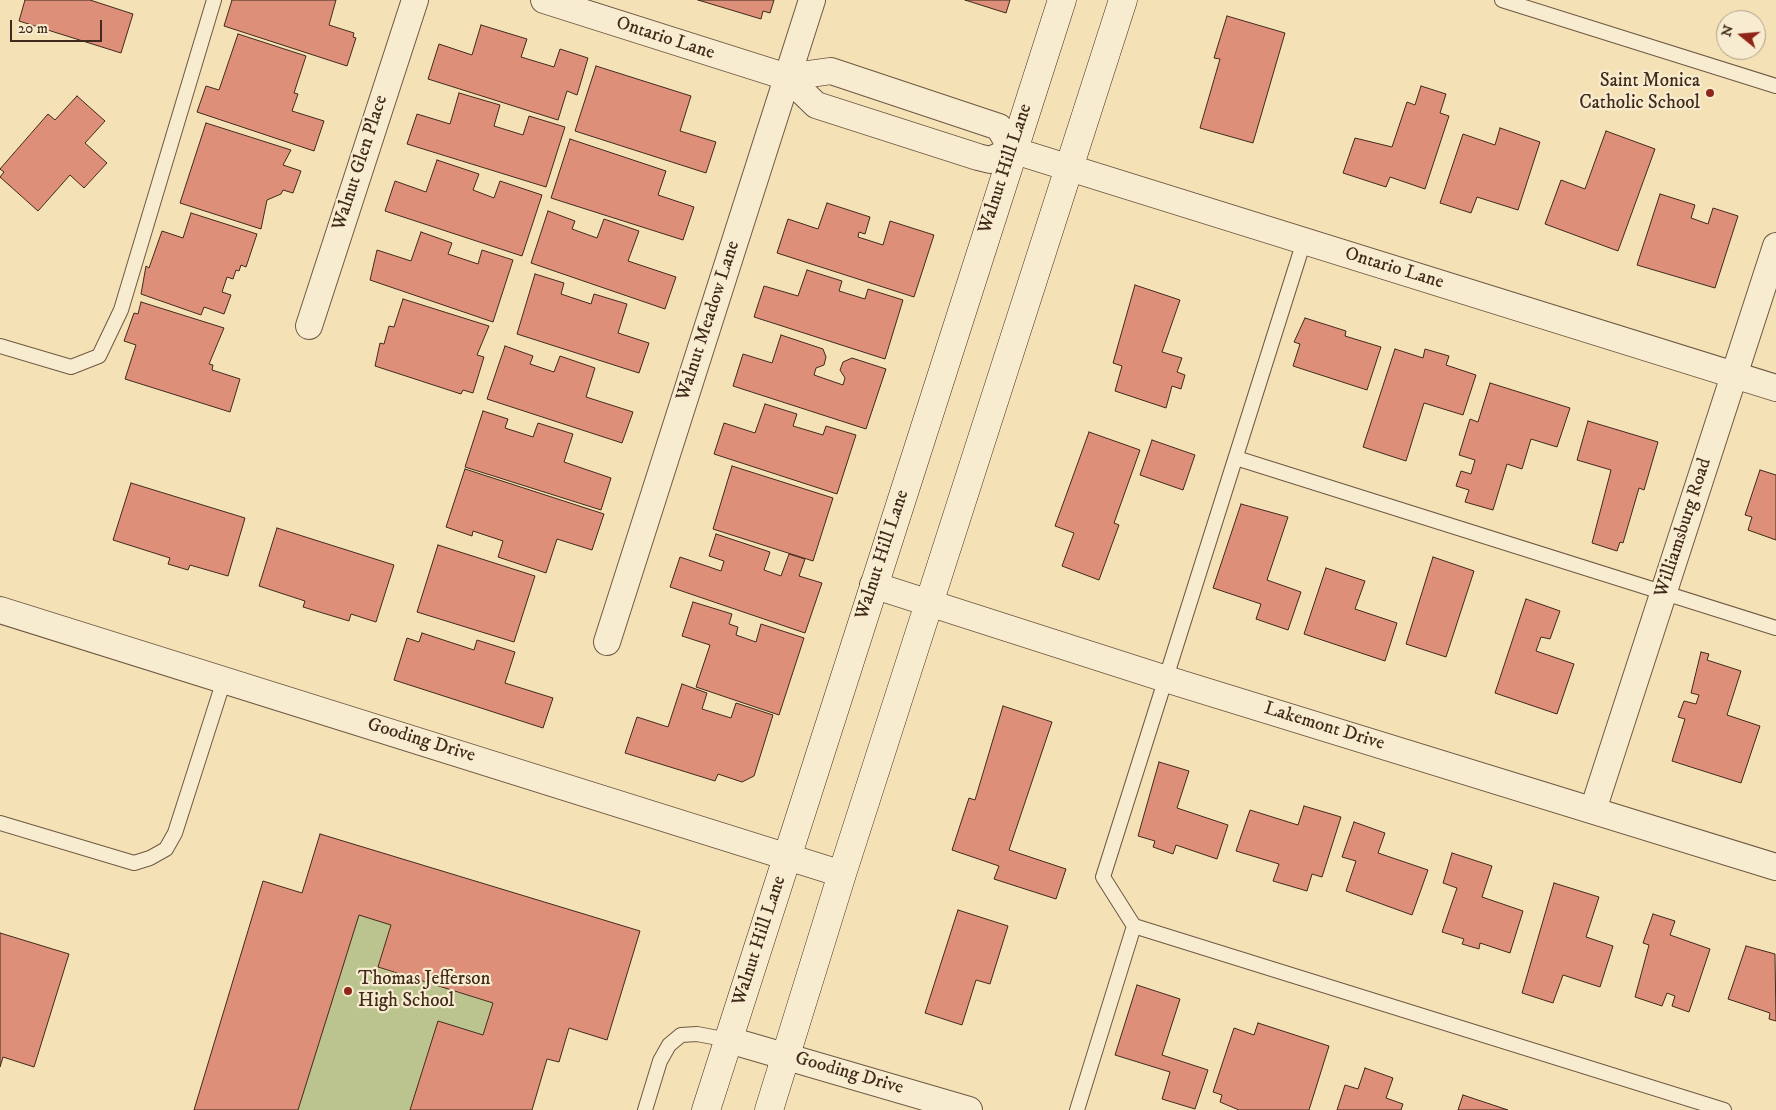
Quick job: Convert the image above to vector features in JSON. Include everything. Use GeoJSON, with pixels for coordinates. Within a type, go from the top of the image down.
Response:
{"type":"FeatureCollection","features":[{"type":"Feature","properties":{"kind":"main road","name":"Walnut Hill Lane"},"geometry":{"type":"LineString","coordinates":[[706,1110],[1012,150],[1062,0]]}},
{"type":"Feature","properties":{"kind":"main road"},"geometry":{"type":"LineString","coordinates":[[769,1110],[928,603],[1123,0]]}},
{"type":"Feature","properties":{"kind":"street","name":"Walnut Glen Place"},"geometry":{"type":"LineString","coordinates":[[309,326],[414,0]]}},
{"type":"Feature","properties":{"kind":"street","name":"Ontario Lane"},"geometry":{"type":"LineString","coordinates":[[544,0],[787,77],[831,71],[999,127],[1012,150]]}},
{"type":"Feature","properties":{"kind":"street","name":"Walnut Meadow Lane"},"geometry":{"type":"LineString","coordinates":[[607,642],[812,0]]}},
{"type":"Feature","properties":{"kind":"street","name":"Ontario Lane"},"geometry":{"type":"LineString","coordinates":[[787,77],[816,105],[990,160],[1012,150],[1776,388]]}},
{"type":"Feature","properties":{"kind":"street","name":"Williamsburg Road"},"geometry":{"type":"LineString","coordinates":[[1592,810],[1776,246]]}},
{"type":"Feature","properties":{"kind":"street","name":"Lakemont Drive"},"geometry":{"type":"LineString","coordinates":[[873,585],[1166,679],[1776,867]]}},
{"type":"Feature","properties":{"kind":"street","name":"Gooding Drive"},"geometry":{"type":"LineString","coordinates":[[0,610],[842,874]]}},
{"type":"Feature","properties":{"kind":"street","name":"Gooding Drive"},"geometry":{"type":"LineString","coordinates":[[729,1040],[969,1110]]}},
{"type":"Feature","properties":{"kind":"lane"},"geometry":{"type":"LineString","coordinates":[[0,346],[70,367],[100,356],[121,310],[214,0]]}},
{"type":"Feature","properties":{"kind":"lane"},"geometry":{"type":"LineString","coordinates":[[1502,0],[1776,86]]}},
{"type":"Feature","properties":{"kind":"lane"},"geometry":{"type":"LineString","coordinates":[[1304,241],[1103,877],[1134,926],[1724,1110]]}},
{"type":"Feature","properties":{"kind":"lane"},"geometry":{"type":"LineString","coordinates":[[1236,458],[1776,628]]}},
{"type":"Feature","properties":{"kind":"lane"},"geometry":{"type":"LineString","coordinates":[[0,823],[134,863],[150,858],[166,849],[175,833],[224,680]]}},
{"type":"Feature","properties":{"kind":"lane"},"geometry":{"type":"LineString","coordinates":[[1077,1110],[1134,926]]}},
{"type":"Feature","properties":{"kind":"lane"},"geometry":{"type":"LineString","coordinates":[[645,1110],[660,1061],[669,1045],[681,1035],[697,1034],[729,1040]]}},
{"type":"Feature","properties":{"kind":"green space"},"geometry":{"type":"Polygon","coordinates":[[[359,915],[391,925],[378,968],[493,1003],[483,1035],[438,1021],[410,1110],[298,1110],[359,915]]]}},
{"type":"Feature","properties":{"kind":"building"},"geometry":{"type":"Polygon","coordinates":[[[25,0],[90,0],[133,14],[121,53],[19,21],[25,0]]]}},
{"type":"Feature","properties":{"kind":"building"},"geometry":{"type":"Polygon","coordinates":[[[232,0],[336,0],[329,25],[354,33],[353,37],[356,38],[347,66],[224,26],[232,0]]]}},
{"type":"Feature","properties":{"kind":"building"},"geometry":{"type":"Polygon","coordinates":[[[698,0],[774,0],[770,13],[763,11],[761,19],[698,0]]]}},
{"type":"Feature","properties":{"kind":"building"},"geometry":{"type":"Polygon","coordinates":[[[965,0],[1010,0],[1006,13],[965,0]]]}},
{"type":"Feature","properties":{"kind":"building"},"geometry":{"type":"Polygon","coordinates":[[[1227,16],[1285,33],[1253,143],[1200,128],[1220,59],[1214,58],[1227,16]]]}},
{"type":"Feature","properties":{"kind":"building"},"geometry":{"type":"Polygon","coordinates":[[[481,25],[527,39],[521,57],[554,67],[560,49],[588,58],[577,95],[567,91],[558,120],[428,79],[439,44],[472,55],[481,25]]]}},
{"type":"Feature","properties":{"kind":"building"},"geometry":{"type":"Polygon","coordinates":[[[238,34],[306,56],[294,93],[298,94],[292,111],[324,121],[314,151],[197,112],[206,86],[219,90],[238,34]]]}},
{"type":"Feature","properties":{"kind":"building"},"geometry":{"type":"Polygon","coordinates":[[[596,66],[691,96],[680,131],[716,142],[706,173],[575,131],[596,66]]]}},
{"type":"Feature","properties":{"kind":"building"},"geometry":{"type":"Polygon","coordinates":[[[1421,86],[1446,94],[1440,113],[1449,116],[1425,189],[1390,177],[1386,187],[1343,173],[1355,138],[1392,147],[1407,102],[1415,105],[1421,86]]]}},
{"type":"Feature","properties":{"kind":"building"},"geometry":{"type":"Polygon","coordinates":[[[459,93],[500,105],[494,126],[523,135],[529,116],[565,127],[546,187],[407,144],[417,114],[450,124],[459,93]]]}},
{"type":"Feature","properties":{"kind":"building"},"geometry":{"type":"Polygon","coordinates":[[[77,96],[105,121],[85,143],[107,163],[84,188],[70,175],[38,211],[0,177],[4,172],[0,169],[48,114],[55,120],[77,96]]]}},
{"type":"Feature","properties":{"kind":"building"},"geometry":{"type":"Polygon","coordinates":[[[206,123],[291,150],[283,165],[301,171],[293,193],[283,190],[281,194],[267,200],[261,229],[180,203],[206,123]]]}},
{"type":"Feature","properties":{"kind":"building"},"geometry":{"type":"Polygon","coordinates":[[[1500,128],[1540,142],[1518,210],[1477,197],[1471,213],[1440,203],[1463,134],[1495,145],[1500,128]]]}},
{"type":"Feature","properties":{"kind":"building"},"geometry":{"type":"Polygon","coordinates":[[[1606,131],[1655,149],[1618,251],[1545,224],[1561,180],[1585,189],[1606,131]]]}},
{"type":"Feature","properties":{"kind":"building"},"geometry":{"type":"Polygon","coordinates":[[[570,139],[666,171],[658,195],[694,207],[683,240],[551,198],[570,139]]]}},
{"type":"Feature","properties":{"kind":"building"},"geometry":{"type":"Polygon","coordinates":[[[437,160],[479,174],[473,190],[494,198],[500,181],[542,195],[522,256],[385,211],[395,181],[426,192],[437,160]]]}},
{"type":"Feature","properties":{"kind":"building"},"geometry":{"type":"Polygon","coordinates":[[[1660,194],[1695,205],[1691,218],[1708,224],[1713,208],[1738,216],[1715,288],[1637,265],[1660,194]]]}},
{"type":"Feature","properties":{"kind":"building"},"geometry":{"type":"Polygon","coordinates":[[[827,203],[870,217],[865,234],[859,232],[858,237],[883,245],[890,221],[934,235],[914,297],[777,253],[788,219],[818,229],[827,203]]]}},
{"type":"Feature","properties":{"kind":"building"},"geometry":{"type":"Polygon","coordinates":[[[548,211],[575,221],[572,229],[597,238],[604,219],[639,231],[628,261],[676,277],[665,309],[531,263],[548,211]]]}},
{"type":"Feature","properties":{"kind":"building"},"geometry":{"type":"Polygon","coordinates":[[[191,213],[257,234],[246,267],[241,265],[239,271],[236,270],[233,279],[227,277],[222,292],[231,295],[224,314],[204,307],[201,315],[141,294],[146,266],[149,268],[162,231],[183,238],[191,213]]]}},
{"type":"Feature","properties":{"kind":"building"},"geometry":{"type":"Polygon","coordinates":[[[421,232],[452,243],[448,254],[478,264],[482,250],[513,260],[493,322],[370,280],[377,250],[411,261],[421,232]]]}},
{"type":"Feature","properties":{"kind":"building"},"geometry":{"type":"Polygon","coordinates":[[[807,270],[842,281],[839,291],[865,299],[868,289],[903,300],[885,359],[754,317],[764,286],[798,296],[807,270]]]}},
{"type":"Feature","properties":{"kind":"building"},"geometry":{"type":"Polygon","coordinates":[[[535,274],[564,283],[561,294],[591,304],[594,294],[627,304],[618,333],[649,343],[639,373],[517,334],[535,274]]]}},
{"type":"Feature","properties":{"kind":"building"},"geometry":{"type":"Polygon","coordinates":[[[1135,285],[1180,300],[1162,352],[1182,358],[1177,372],[1185,375],[1181,389],[1172,386],[1166,408],[1115,391],[1122,366],[1113,363],[1135,285]]]}},
{"type":"Feature","properties":{"kind":"building"},"geometry":{"type":"Polygon","coordinates":[[[403,299],[489,326],[477,355],[484,357],[473,393],[463,390],[461,394],[375,366],[380,343],[384,344],[389,326],[394,327],[403,299]]]}},
{"type":"Feature","properties":{"kind":"building"},"geometry":{"type":"Polygon","coordinates":[[[141,302],[224,328],[209,364],[213,365],[212,370],[240,379],[230,412],[125,379],[136,345],[124,341],[134,313],[138,314],[141,302]]]}},
{"type":"Feature","properties":{"kind":"building"},"geometry":{"type":"Polygon","coordinates":[[[1305,318],[1346,331],[1345,336],[1381,347],[1367,390],[1293,366],[1300,344],[1294,342],[1305,318]]]}},
{"type":"Feature","properties":{"kind":"building"},"geometry":{"type":"Polygon","coordinates":[[[781,335],[823,349],[826,357],[824,365],[816,368],[814,375],[843,385],[845,378],[840,370],[843,362],[852,358],[886,369],[866,429],[733,386],[743,354],[772,363],[781,335]]]}},
{"type":"Feature","properties":{"kind":"building"},"geometry":{"type":"Polygon","coordinates":[[[505,346],[533,356],[530,364],[554,372],[560,356],[595,368],[586,397],[633,412],[622,443],[487,399],[505,346]]]}},
{"type":"Feature","properties":{"kind":"building"},"geometry":{"type":"Polygon","coordinates":[[[1395,349],[1423,358],[1425,349],[1449,356],[1446,365],[1476,375],[1463,415],[1424,403],[1406,461],[1363,447],[1395,349]]]}},
{"type":"Feature","properties":{"kind":"building"},"geometry":{"type":"Polygon","coordinates":[[[1490,383],[1570,408],[1557,447],[1531,439],[1522,469],[1507,464],[1493,510],[1465,502],[1469,490],[1456,486],[1461,471],[1471,474],[1475,460],[1459,455],[1470,419],[1478,422],[1490,383]]]}},
{"type":"Feature","properties":{"kind":"building"},"geometry":{"type":"Polygon","coordinates":[[[765,404],[797,414],[793,426],[823,435],[826,426],[856,435],[837,494],[714,454],[724,423],[755,433],[765,404]]]}},
{"type":"Feature","properties":{"kind":"building"},"geometry":{"type":"Polygon","coordinates":[[[483,411],[508,419],[505,428],[533,437],[538,423],[573,434],[564,462],[611,478],[601,510],[465,467],[483,411]]]}},
{"type":"Feature","properties":{"kind":"building"},"geometry":{"type":"Polygon","coordinates":[[[1588,421],[1658,442],[1644,490],[1639,488],[1623,543],[1620,542],[1617,551],[1592,543],[1611,470],[1577,460],[1588,421]]]}},
{"type":"Feature","properties":{"kind":"building"},"geometry":{"type":"Polygon","coordinates":[[[1089,432],[1140,450],[1114,523],[1119,525],[1099,580],[1062,566],[1074,533],[1055,526],[1089,432]]]}},
{"type":"Feature","properties":{"kind":"building"},"geometry":{"type":"Polygon","coordinates":[[[1152,440],[1195,455],[1183,490],[1140,475],[1152,440]]]}},
{"type":"Feature","properties":{"kind":"building"},"geometry":{"type":"Polygon","coordinates":[[[732,466],[833,498],[813,561],[713,529],[732,466]]]}},
{"type":"Feature","properties":{"kind":"building"},"geometry":{"type":"Polygon","coordinates":[[[465,469],[604,514],[592,550],[557,539],[546,573],[498,557],[503,541],[473,531],[472,536],[446,527],[465,469]]]}},
{"type":"Feature","properties":{"kind":"building"},"geometry":{"type":"Polygon","coordinates":[[[1760,470],[1776,475],[1776,540],[1748,530],[1752,517],[1745,515],[1760,470]]]}},
{"type":"Feature","properties":{"kind":"building"},"geometry":{"type":"Polygon","coordinates":[[[131,483],[245,518],[228,576],[190,565],[188,570],[168,564],[170,558],[113,540],[131,483]]]}},
{"type":"Feature","properties":{"kind":"building"},"geometry":{"type":"Polygon","coordinates":[[[1241,504],[1288,517],[1267,580],[1301,592],[1288,630],[1256,619],[1261,604],[1213,588],[1241,504]]]}},
{"type":"Feature","properties":{"kind":"building"},"geometry":{"type":"Polygon","coordinates":[[[277,528],[394,565],[376,622],[351,614],[349,621],[303,607],[305,601],[259,586],[277,528]]]}},
{"type":"Feature","properties":{"kind":"building"},"geometry":{"type":"Polygon","coordinates":[[[716,534],[770,552],[764,570],[781,576],[789,554],[805,559],[799,576],[822,583],[805,633],[670,587],[680,557],[721,571],[724,561],[709,556],[716,534]]]}},
{"type":"Feature","properties":{"kind":"building"},"geometry":{"type":"Polygon","coordinates":[[[438,545],[535,576],[514,642],[417,612],[438,545]]]}},
{"type":"Feature","properties":{"kind":"building"},"geometry":{"type":"Polygon","coordinates":[[[1433,557],[1474,571],[1446,657],[1406,644],[1433,557]]]}},
{"type":"Feature","properties":{"kind":"building"},"geometry":{"type":"Polygon","coordinates":[[[1326,568],[1365,581],[1355,609],[1397,623],[1385,661],[1304,634],[1326,568]]]}},
{"type":"Feature","properties":{"kind":"building"},"geometry":{"type":"Polygon","coordinates":[[[1526,599],[1560,611],[1550,639],[1541,637],[1536,651],[1574,664],[1557,714],[1495,693],[1526,599]]]}},
{"type":"Feature","properties":{"kind":"building"},"geometry":{"type":"Polygon","coordinates":[[[693,602],[732,614],[729,624],[738,627],[736,635],[756,642],[761,624],[804,638],[779,715],[696,687],[710,645],[682,636],[693,602]]]}},
{"type":"Feature","properties":{"kind":"building"},"geometry":{"type":"Polygon","coordinates":[[[422,633],[474,650],[477,640],[515,652],[505,683],[553,698],[543,728],[394,680],[407,638],[419,642],[422,633]]]}},
{"type":"Feature","properties":{"kind":"building"},"geometry":{"type":"Polygon","coordinates":[[[1701,652],[1709,654],[1707,660],[1741,671],[1727,715],[1760,726],[1741,783],[1672,761],[1685,719],[1678,717],[1684,701],[1696,704],[1699,695],[1691,693],[1701,652]]]}},
{"type":"Feature","properties":{"kind":"building"},"geometry":{"type":"Polygon","coordinates":[[[682,684],[707,693],[702,709],[731,718],[736,703],[773,715],[754,776],[742,782],[718,774],[715,781],[625,753],[637,717],[668,727],[682,684]]]}},
{"type":"Feature","properties":{"kind":"building"},"geometry":{"type":"Polygon","coordinates":[[[1003,706],[1052,722],[1009,850],[1066,869],[1056,899],[994,879],[999,866],[952,850],[969,798],[975,800],[1003,706]]]}},
{"type":"Feature","properties":{"kind":"building"},"geometry":{"type":"Polygon","coordinates":[[[1159,762],[1189,771],[1177,808],[1228,825],[1217,859],[1176,845],[1173,854],[1153,847],[1155,841],[1138,836],[1159,762]]]}},
{"type":"Feature","properties":{"kind":"building"},"geometry":{"type":"Polygon","coordinates":[[[1304,806],[1341,817],[1322,877],[1312,874],[1307,891],[1273,881],[1279,864],[1236,851],[1250,810],[1298,825],[1304,806]]]}},
{"type":"Feature","properties":{"kind":"building"},"geometry":{"type":"Polygon","coordinates":[[[1354,822],[1385,833],[1378,853],[1428,870],[1412,915],[1346,891],[1356,861],[1342,857],[1354,822]]]}},
{"type":"Feature","properties":{"kind":"building"},"geometry":{"type":"Polygon","coordinates":[[[320,834],[640,931],[607,1040],[569,1028],[559,1062],[547,1059],[532,1110],[410,1110],[438,1021],[483,1035],[493,1003],[378,967],[391,925],[359,915],[298,1110],[194,1110],[263,881],[302,893],[320,834]]]}},
{"type":"Feature","properties":{"kind":"building"},"geometry":{"type":"Polygon","coordinates":[[[1452,853],[1492,866],[1482,897],[1523,911],[1510,953],[1480,943],[1479,949],[1462,944],[1464,939],[1442,932],[1457,888],[1443,883],[1452,853]]]}},
{"type":"Feature","properties":{"kind":"building"},"geometry":{"type":"Polygon","coordinates":[[[1554,883],[1599,897],[1586,937],[1613,946],[1600,987],[1563,975],[1553,1003],[1522,993],[1554,883]]]}},
{"type":"Feature","properties":{"kind":"building"},"geometry":{"type":"Polygon","coordinates":[[[958,910],[1008,926],[990,984],[976,980],[962,1025],[925,1013],[958,910]]]}},
{"type":"Feature","properties":{"kind":"building"},"geometry":{"type":"Polygon","coordinates":[[[1653,914],[1675,921],[1670,935],[1710,949],[1689,1012],[1672,1006],[1675,996],[1667,993],[1662,1006],[1635,997],[1649,945],[1643,943],[1653,914]]]}},
{"type":"Feature","properties":{"kind":"building"},"geometry":{"type":"Polygon","coordinates":[[[0,933],[69,954],[34,1067],[3,1057],[0,1067],[0,933]]]}},
{"type":"Feature","properties":{"kind":"building"},"geometry":{"type":"Polygon","coordinates":[[[1746,946],[1775,954],[1776,1021],[1769,1019],[1770,1013],[1728,999],[1746,946]]]}},
{"type":"Feature","properties":{"kind":"building"},"geometry":{"type":"Polygon","coordinates":[[[1137,985],[1180,999],[1162,1055],[1208,1070],[1195,1109],[1162,1099],[1170,1072],[1115,1055],[1137,985]]]}},
{"type":"Feature","properties":{"kind":"building"},"geometry":{"type":"Polygon","coordinates":[[[1258,1023],[1329,1046],[1309,1110],[1239,1110],[1220,1102],[1222,1095],[1213,1092],[1234,1028],[1254,1035],[1258,1023]]]}},
{"type":"Feature","properties":{"kind":"building"},"geometry":{"type":"Polygon","coordinates":[[[1365,1068],[1393,1078],[1386,1098],[1403,1104],[1401,1110],[1337,1110],[1345,1085],[1358,1089],[1365,1068]]]}},
{"type":"Feature","properties":{"kind":"building"},"geometry":{"type":"Polygon","coordinates":[[[1463,1095],[1508,1110],[1458,1110],[1463,1095]]]}},
{"type":"Feature","properties":{"kind":"place","name":"Saint Monica Catholic School"},"geometry":{"type":"Point","coordinates":[1710,93]}},
{"type":"Feature","properties":{"kind":"place","name":"Thomas Jefferson High School"},"geometry":{"type":"Point","coordinates":[348,991]}}]}
